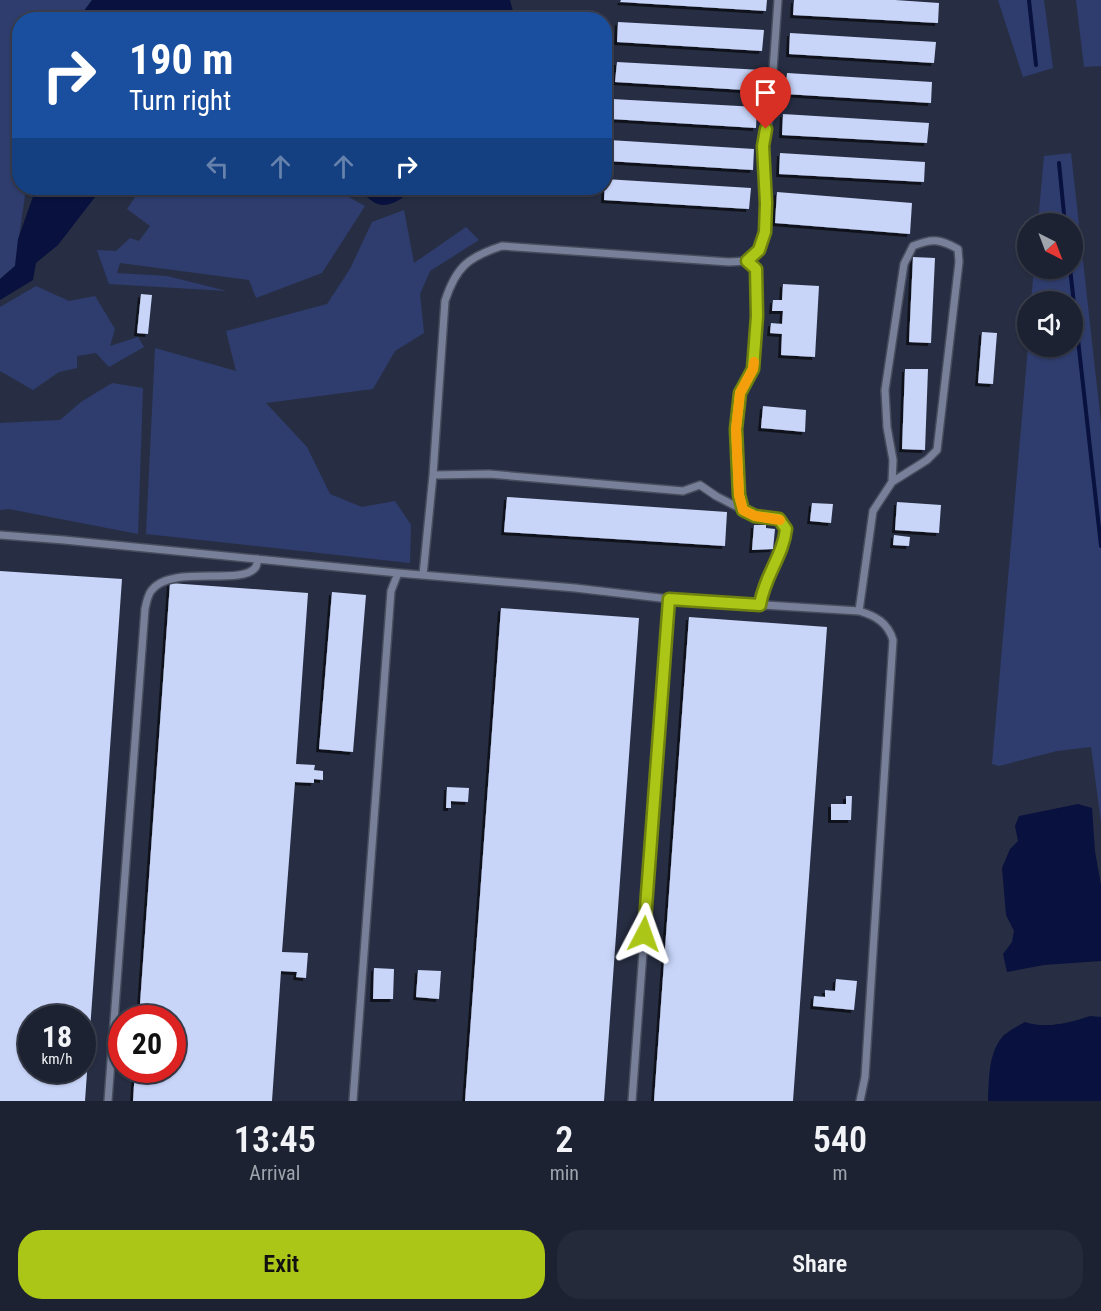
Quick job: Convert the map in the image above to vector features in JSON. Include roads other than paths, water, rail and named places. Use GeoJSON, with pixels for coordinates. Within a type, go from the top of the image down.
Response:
{"type":"FeatureCollection","features":[{"type":"Feature","properties":{"kind":"lane"},"geometry":{"type":"LineString","coordinates":[[423,575],[433,475],[445,301],[451,282],[463,265],[480,253],[502,246],[729,262],[747,261],[759,250],[765,232],[763,146],[770,113],[778,0]]}},
{"type":"Feature","properties":{"kind":"lane"},"geometry":{"type":"LineString","coordinates":[[859,611],[873,511],[892,482],[927,460],[938,450],[959,262],[958,249],[944,241],[927,240],[913,246],[904,264],[885,390],[887,427],[893,460],[892,482]]}},
{"type":"Feature","properties":{"kind":"lane"},"geometry":{"type":"LineString","coordinates":[[743,510],[739,495],[736,429],[740,393],[753,369],[757,316],[756,269],[747,261]]}},
{"type":"Feature","properties":{"kind":"lane"},"geometry":{"type":"LineString","coordinates":[[433,475],[489,474],[683,491],[700,485],[755,516],[779,519],[786,529],[785,542],[762,588],[760,605]]}},
{"type":"Feature","properties":{"kind":"lane"},"geometry":{"type":"LineString","coordinates":[[0,535],[575,588],[669,599],[859,611],[875,616],[890,628],[893,640],[865,1077],[860,1101]]}},
{"type":"Feature","properties":{"kind":"lane"},"geometry":{"type":"LineString","coordinates":[[108,1101],[145,609],[151,591],[162,582],[176,578],[244,574],[255,568],[258,559]]}},
{"type":"Feature","properties":{"kind":"lane"},"geometry":{"type":"LineString","coordinates":[[353,1101],[391,591],[398,573]]}},
{"type":"Feature","properties":{"kind":"lane"},"geometry":{"type":"LineString","coordinates":[[632,1101],[669,599]]}},
{"type":"Feature","properties":{"kind":"waterway"},"geometry":{"type":"LineString","coordinates":[[1029,0],[1036,65]]}},
{"type":"Feature","properties":{"kind":"waterway"},"geometry":{"type":"LineString","coordinates":[[1059,163],[1064,213]]}},
{"type":"Feature","properties":{"kind":"waterway"},"geometry":{"type":"LineString","coordinates":[[1071,279],[1101,546]]}}]}
